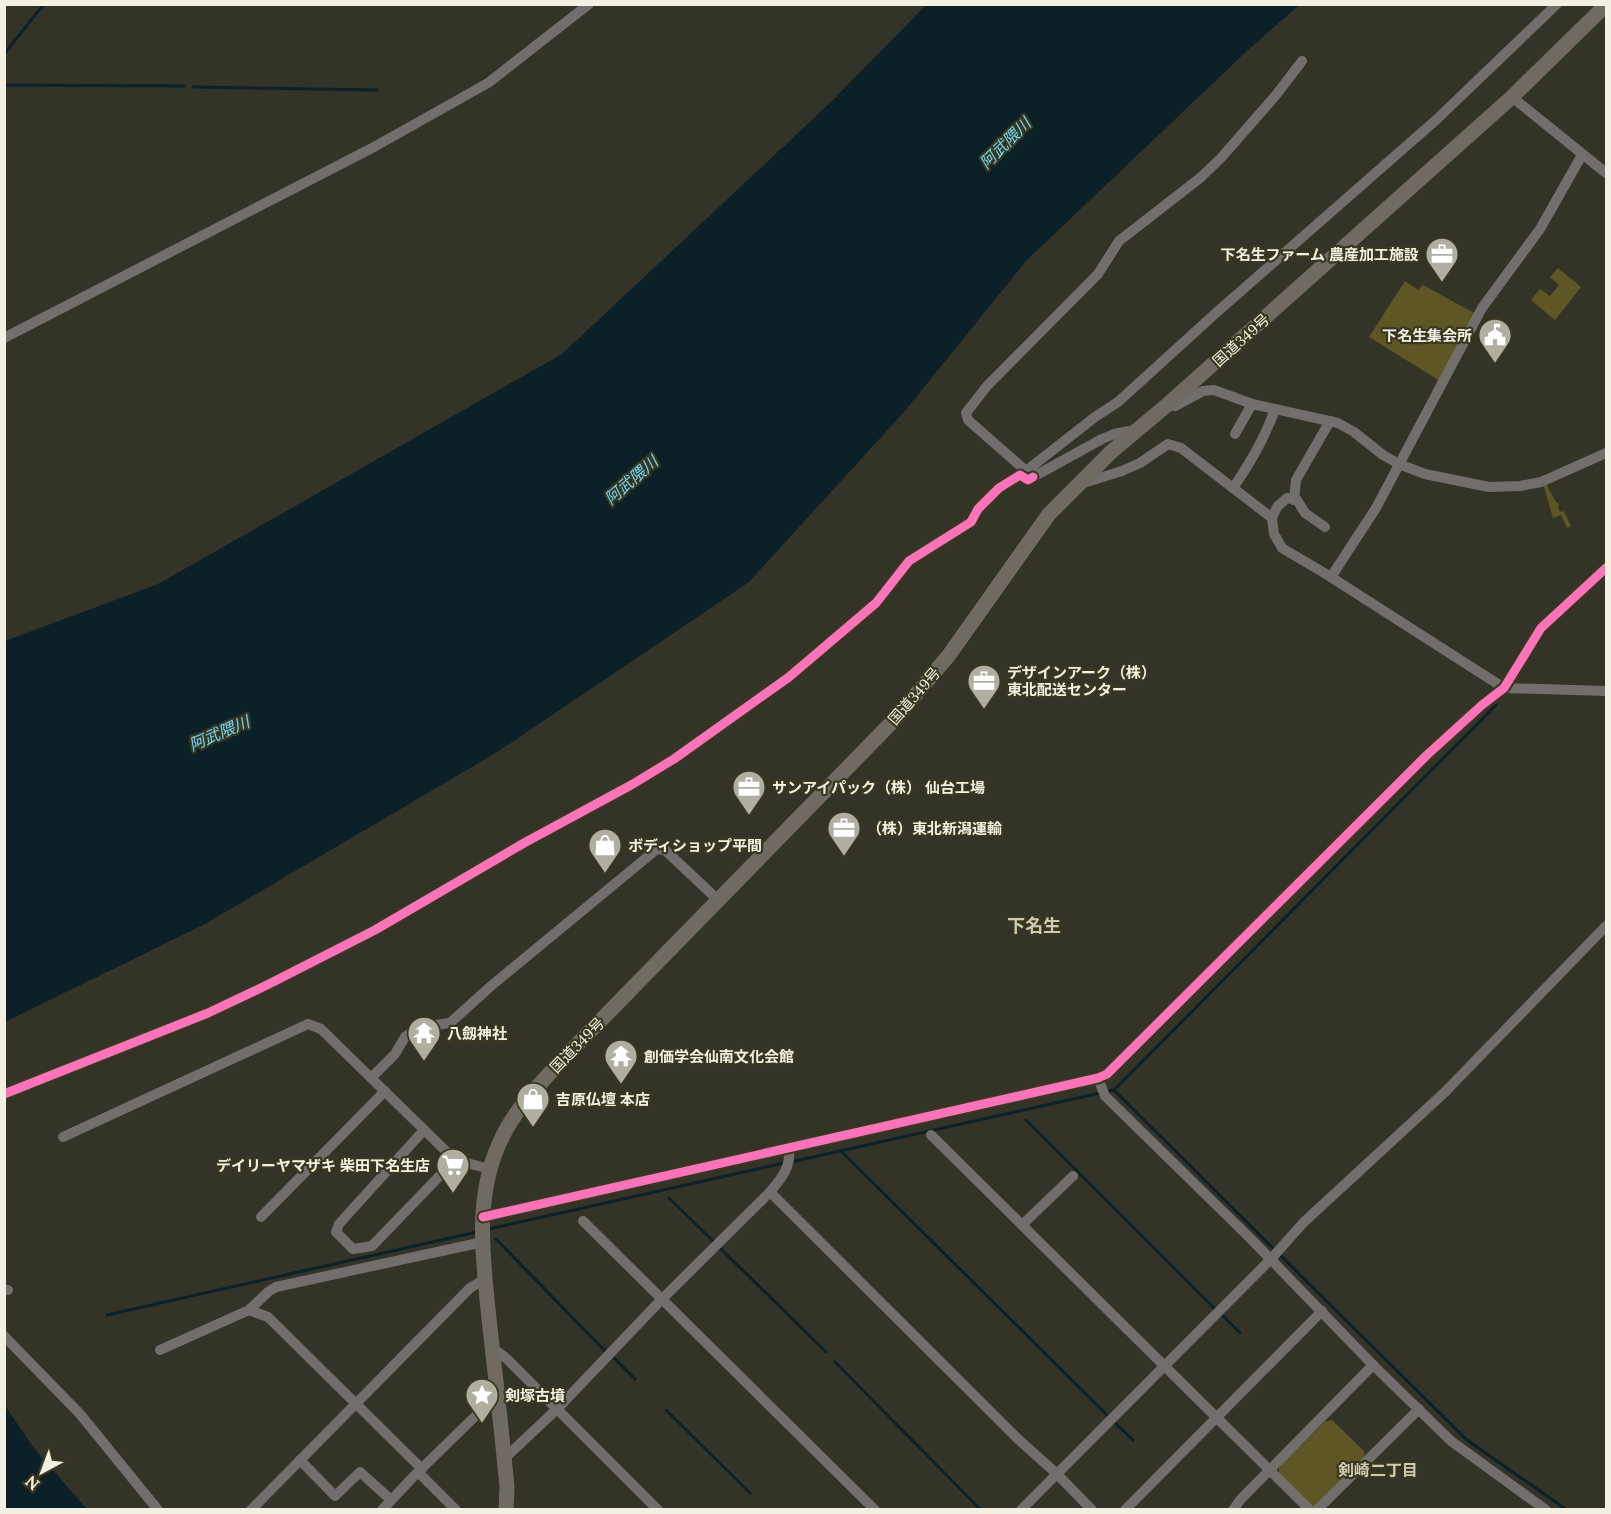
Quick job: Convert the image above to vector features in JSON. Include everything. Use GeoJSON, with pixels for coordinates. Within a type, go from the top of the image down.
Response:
{"type":"FeatureCollection","features":[{"type":"Feature","properties":{"kind":"highway","name":"国道349号"},"geometry":{"type":"LineString","coordinates":[[506,1509],[507,1487],[485,1279],[484,1194],[500,1143],[523,1103],[718,900],[850,767],[920,690],[971,625],[1038,526],[1077,484],[1512,97],[1606,5]]}},
{"type":"Feature","properties":{"kind":"street"},"geometry":{"type":"LineString","coordinates":[[4,338],[374,147],[488,83],[589,4]]}},
{"type":"Feature","properties":{"kind":"street"},"geometry":{"type":"LineString","coordinates":[[4,1094],[197,1017],[267,985],[385,925],[524,843],[674,759],[815,656],[876,603],[909,561],[971,522],[978,509],[999,489],[1020,475],[1028,480],[1029,474],[1095,417],[1118,402],[1436,120],[1557,4]]}},
{"type":"Feature","properties":{"kind":"street"},"geometry":{"type":"LineString","coordinates":[[1029,474],[968,420],[968,410],[987,386],[1098,274],[1119,241],[1182,193],[1221,158],[1302,61]]}},
{"type":"Feature","properties":{"kind":"street"},"geometry":{"type":"LineString","coordinates":[[1512,97],[1606,173]]}},
{"type":"Feature","properties":{"kind":"street"},"geometry":{"type":"LineString","coordinates":[[1331,577],[1376,508],[1482,309],[1540,229],[1582,154]]}},
{"type":"Feature","properties":{"kind":"street"},"geometry":{"type":"LineString","coordinates":[[1167,405],[1176,406],[1209,389],[1252,404],[1330,421],[1354,432],[1383,455],[1399,464],[1425,474],[1489,487],[1520,486],[1553,478],[1591,458],[1606,453]]}},
{"type":"Feature","properties":{"kind":"street"},"geometry":{"type":"LineString","coordinates":[[1235,434],[1252,404]]}},
{"type":"Feature","properties":{"kind":"street"},"geometry":{"type":"LineString","coordinates":[[1233,488],[1262,442],[1275,409]]}},
{"type":"Feature","properties":{"kind":"street"},"geometry":{"type":"LineString","coordinates":[[1294,500],[1296,480],[1330,421]]}},
{"type":"Feature","properties":{"kind":"street"},"geometry":{"type":"LineString","coordinates":[[1029,474],[1102,439],[1138,430]]}},
{"type":"Feature","properties":{"kind":"street"},"geometry":{"type":"LineString","coordinates":[[1077,484],[1084,484],[1122,471],[1140,463],[1168,444],[1181,448],[1272,518]]}},
{"type":"Feature","properties":{"kind":"street"},"geometry":{"type":"LineString","coordinates":[[1325,527],[1305,513],[1297,500],[1287,498],[1277,507],[1272,518],[1274,534],[1282,548],[1504,688],[1606,691]]}},
{"type":"Feature","properties":{"kind":"street"},"geometry":{"type":"LineString","coordinates":[[483,1219],[1100,1080],[1427,755],[1504,688],[1541,628],[1606,568]]}},
{"type":"Feature","properties":{"kind":"street"},"geometry":{"type":"LineString","coordinates":[[371,1078],[395,1054],[405,1037],[420,1027],[450,1023],[508,971],[657,849],[665,850],[718,900]]}},
{"type":"Feature","properties":{"kind":"street"},"geometry":{"type":"LineString","coordinates":[[1021,1509],[1274,1255],[1304,1222],[1444,1092],[1606,926]]}},
{"type":"Feature","properties":{"kind":"street"},"geometry":{"type":"LineString","coordinates":[[63,1137],[308,1024],[321,1029],[455,1160],[490,1169]]}},
{"type":"Feature","properties":{"kind":"street"},"geometry":{"type":"LineString","coordinates":[[1100,1080],[1105,1096],[1274,1255],[1373,1365],[1457,1446],[1546,1509]]}},
{"type":"Feature","properties":{"kind":"street"},"geometry":{"type":"LineString","coordinates":[[261,1217],[385,1091]]}},
{"type":"Feature","properties":{"kind":"street"},"geometry":{"type":"LineString","coordinates":[[424,1130],[339,1224],[336,1232],[353,1249],[372,1246],[455,1160]]}},
{"type":"Feature","properties":{"kind":"street"},"geometry":{"type":"LineString","coordinates":[[931,1135],[1310,1509]]}},
{"type":"Feature","properties":{"kind":"street"},"geometry":{"type":"LineString","coordinates":[[504,1459],[557,1409],[770,1192],[786,1173],[789,1149]]}},
{"type":"Feature","properties":{"kind":"street"},"geometry":{"type":"LineString","coordinates":[[1022,1225],[1073,1176]]}},
{"type":"Feature","properties":{"kind":"street"},"geometry":{"type":"LineString","coordinates":[[770,1192],[1023,1444],[1092,1509]]}},
{"type":"Feature","properties":{"kind":"street"},"geometry":{"type":"LineString","coordinates":[[583,1221],[875,1509]]}},
{"type":"Feature","properties":{"kind":"street"},"geometry":{"type":"LineString","coordinates":[[160,1350],[249,1310],[276,1287],[483,1240]]}},
{"type":"Feature","properties":{"kind":"street"},"geometry":{"type":"LineString","coordinates":[[251,1509],[470,1288],[485,1279]]}},
{"type":"Feature","properties":{"kind":"street"},"geometry":{"type":"LineString","coordinates":[[249,1310],[268,1317],[357,1404],[456,1509]]}},
{"type":"Feature","properties":{"kind":"street"},"geometry":{"type":"LineString","coordinates":[[1125,1509],[1322,1311]]}},
{"type":"Feature","properties":{"kind":"street"},"geometry":{"type":"LineString","coordinates":[[4,1336],[80,1414],[158,1509]]}},
{"type":"Feature","properties":{"kind":"street"},"geometry":{"type":"LineString","coordinates":[[492,1347],[507,1359],[658,1509]]}},
{"type":"Feature","properties":{"kind":"street"},"geometry":{"type":"LineString","coordinates":[[1234,1509],[1269,1470],[1373,1365]]}},
{"type":"Feature","properties":{"kind":"street"},"geometry":{"type":"LineString","coordinates":[[382,1509],[497,1395]]}},
{"type":"Feature","properties":{"kind":"street"},"geometry":{"type":"LineString","coordinates":[[1317,1509],[1419,1409]]}},
{"type":"Feature","properties":{"kind":"street"},"geometry":{"type":"LineString","coordinates":[[300,1460],[335,1496],[360,1472],[390,1499]]}},
{"type":"Feature","properties":{"kind":"shaded area"},"geometry":{"type":"Polygon","coordinates":[[[1558,268],[1581,287],[1555,320],[1531,300],[1540,289],[1550,296],[1559,285],[1550,277],[1558,268]]]}},
{"type":"Feature","properties":{"kind":"shaded area"},"geometry":{"type":"Polygon","coordinates":[[[1405,281],[1418,290],[1423,285],[1476,314],[1440,381],[1369,337],[1405,281]]]}},
{"type":"Feature","properties":{"kind":"shaded area"},"geometry":{"type":"Polygon","coordinates":[[[1546,484],[1559,504],[1560,512],[1564,511],[1571,526],[1567,528],[1561,515],[1553,518],[1544,487],[1546,484]]]}},
{"type":"Feature","properties":{"kind":"shaded area"},"geometry":{"type":"Polygon","coordinates":[[[1332,1420],[1364,1451],[1364,1457],[1318,1506],[1311,1506],[1279,1476],[1279,1467],[1326,1421],[1332,1420]]]}},
{"type":"Feature","properties":{"kind":"water","name":"阿武隈川"},"geometry":{"type":"Polygon","coordinates":[[[926,5],[1299,5],[1247,51],[1027,260],[904,412],[749,582],[499,751],[205,924],[5,1022],[5,641],[158,584],[562,354],[831,102],[926,5]]]}},
{"type":"Feature","properties":{"kind":"water"},"geometry":{"type":"Polygon","coordinates":[[[4,1404],[36,1451],[87,1509],[5,1509],[4,1404]]]}},
{"type":"Feature","properties":{"kind":"waterway"},"geometry":{"type":"LineString","coordinates":[[4,54],[44,4]]}},
{"type":"Feature","properties":{"kind":"waterway"},"geometry":{"type":"LineString","coordinates":[[4,85],[184,86]]}},
{"type":"Feature","properties":{"kind":"waterway"},"geometry":{"type":"LineString","coordinates":[[193,87],[377,90]]}},
{"type":"Feature","properties":{"kind":"waterway"},"geometry":{"type":"LineString","coordinates":[[1107,1091],[1114,1090],[1496,705]]}},
{"type":"Feature","properties":{"kind":"waterway"},"geometry":{"type":"LineString","coordinates":[[1114,1090],[1274,1249]]}},
{"type":"Feature","properties":{"kind":"waterway"},"geometry":{"type":"LineString","coordinates":[[791,1162],[1100,1093]]}},
{"type":"Feature","properties":{"kind":"waterway"},"geometry":{"type":"LineString","coordinates":[[1026,1120],[1214,1308]]}},
{"type":"Feature","properties":{"kind":"waterway"},"geometry":{"type":"LineString","coordinates":[[841,1151],[1107,1415]]}},
{"type":"Feature","properties":{"kind":"waterway"},"geometry":{"type":"LineString","coordinates":[[489,1229],[784,1163]]}},
{"type":"Feature","properties":{"kind":"waterway"},"geometry":{"type":"LineString","coordinates":[[669,1198],[714,1242]]}},
{"type":"Feature","properties":{"kind":"waterway"},"geometry":{"type":"LineString","coordinates":[[107,1315],[477,1232]]}},
{"type":"Feature","properties":{"kind":"waterway"},"geometry":{"type":"LineString","coordinates":[[496,1239],[605,1351]]}},
{"type":"Feature","properties":{"kind":"waterway"},"geometry":{"type":"LineString","coordinates":[[721,1249],[826,1352]]}},
{"type":"Feature","properties":{"kind":"waterway"},"geometry":{"type":"LineString","coordinates":[[1279,1254],[1467,1440],[1567,1510]]}},
{"type":"Feature","properties":{"kind":"waterway"},"geometry":{"type":"LineString","coordinates":[[1222,1315],[1240,1333]]}},
{"type":"Feature","properties":{"kind":"waterway"},"geometry":{"type":"LineString","coordinates":[[614,1358],[635,1379]]}},
{"type":"Feature","properties":{"kind":"waterway"},"geometry":{"type":"LineString","coordinates":[[835,1362],[981,1510]]}},
{"type":"Feature","properties":{"kind":"waterway"},"geometry":{"type":"LineString","coordinates":[[666,1410],[750,1493]]}},
{"type":"Feature","properties":{"kind":"waterway"},"geometry":{"type":"LineString","coordinates":[[1114,1422],[1133,1440]]}},
{"type":"Feature","properties":{"kind":"cycle path"},"geometry":{"type":"LineString","coordinates":[[4,1094],[208,1013],[267,985],[375,930],[524,843],[633,784],[674,759],[789,677],[876,603],[909,561],[971,522],[978,509],[999,488],[1020,475],[1028,480],[1033,477]]}},
{"type":"Feature","properties":{"kind":"cycle path"},"geometry":{"type":"LineString","coordinates":[[483,1217],[1098,1078],[1107,1074],[1427,755],[1504,688],[1541,628],[1606,568]]}},
{"type":"Feature","properties":{"kind":"place","name":"下名生ファーム 農産加工施設"},"geometry":{"type":"Point","coordinates":[1442,283]}},
{"type":"Feature","properties":{"kind":"place","name":"下名生集会所"},"geometry":{"type":"Point","coordinates":[1495,364]}},
{"type":"Feature","properties":{"kind":"place","name":"デザインアーク（株） 東北配送センター"},"geometry":{"type":"Point","coordinates":[984,710]}},
{"type":"Feature","properties":{"kind":"place","name":"サンアイパック（株） 仙台工場"},"geometry":{"type":"Point","coordinates":[749,816]}},
{"type":"Feature","properties":{"kind":"place","name":"（株）東北新潟運輸"},"geometry":{"type":"Point","coordinates":[844,857]}},
{"type":"Feature","properties":{"kind":"place","name":"ボディショップ平間"},"geometry":{"type":"Point","coordinates":[605,874]}},
{"type":"Feature","properties":{"kind":"place","name":"八劔神社"},"geometry":{"type":"Point","coordinates":[424,1062]}},
{"type":"Feature","properties":{"kind":"place","name":"創価学会仙南文化会館"},"geometry":{"type":"Point","coordinates":[621,1085]}},
{"type":"Feature","properties":{"kind":"place","name":"吉原仏壇 本店"},"geometry":{"type":"Point","coordinates":[533,1128]}},
{"type":"Feature","properties":{"kind":"place","name":"デイリーヤマザキ 柴田下名生店"},"geometry":{"type":"Point","coordinates":[453,1194]}},
{"type":"Feature","properties":{"kind":"place","name":"剣塚古墳"},"geometry":{"type":"Point","coordinates":[482,1424]}},
{"type":"Feature","properties":{"kind":"district","name":"下名生"},"geometry":{"type":"Point","coordinates":[1034,925]}},
{"type":"Feature","properties":{"kind":"district","name":"剣崎二丁目"},"geometry":{"type":"Point","coordinates":[1378,1470]}}]}
